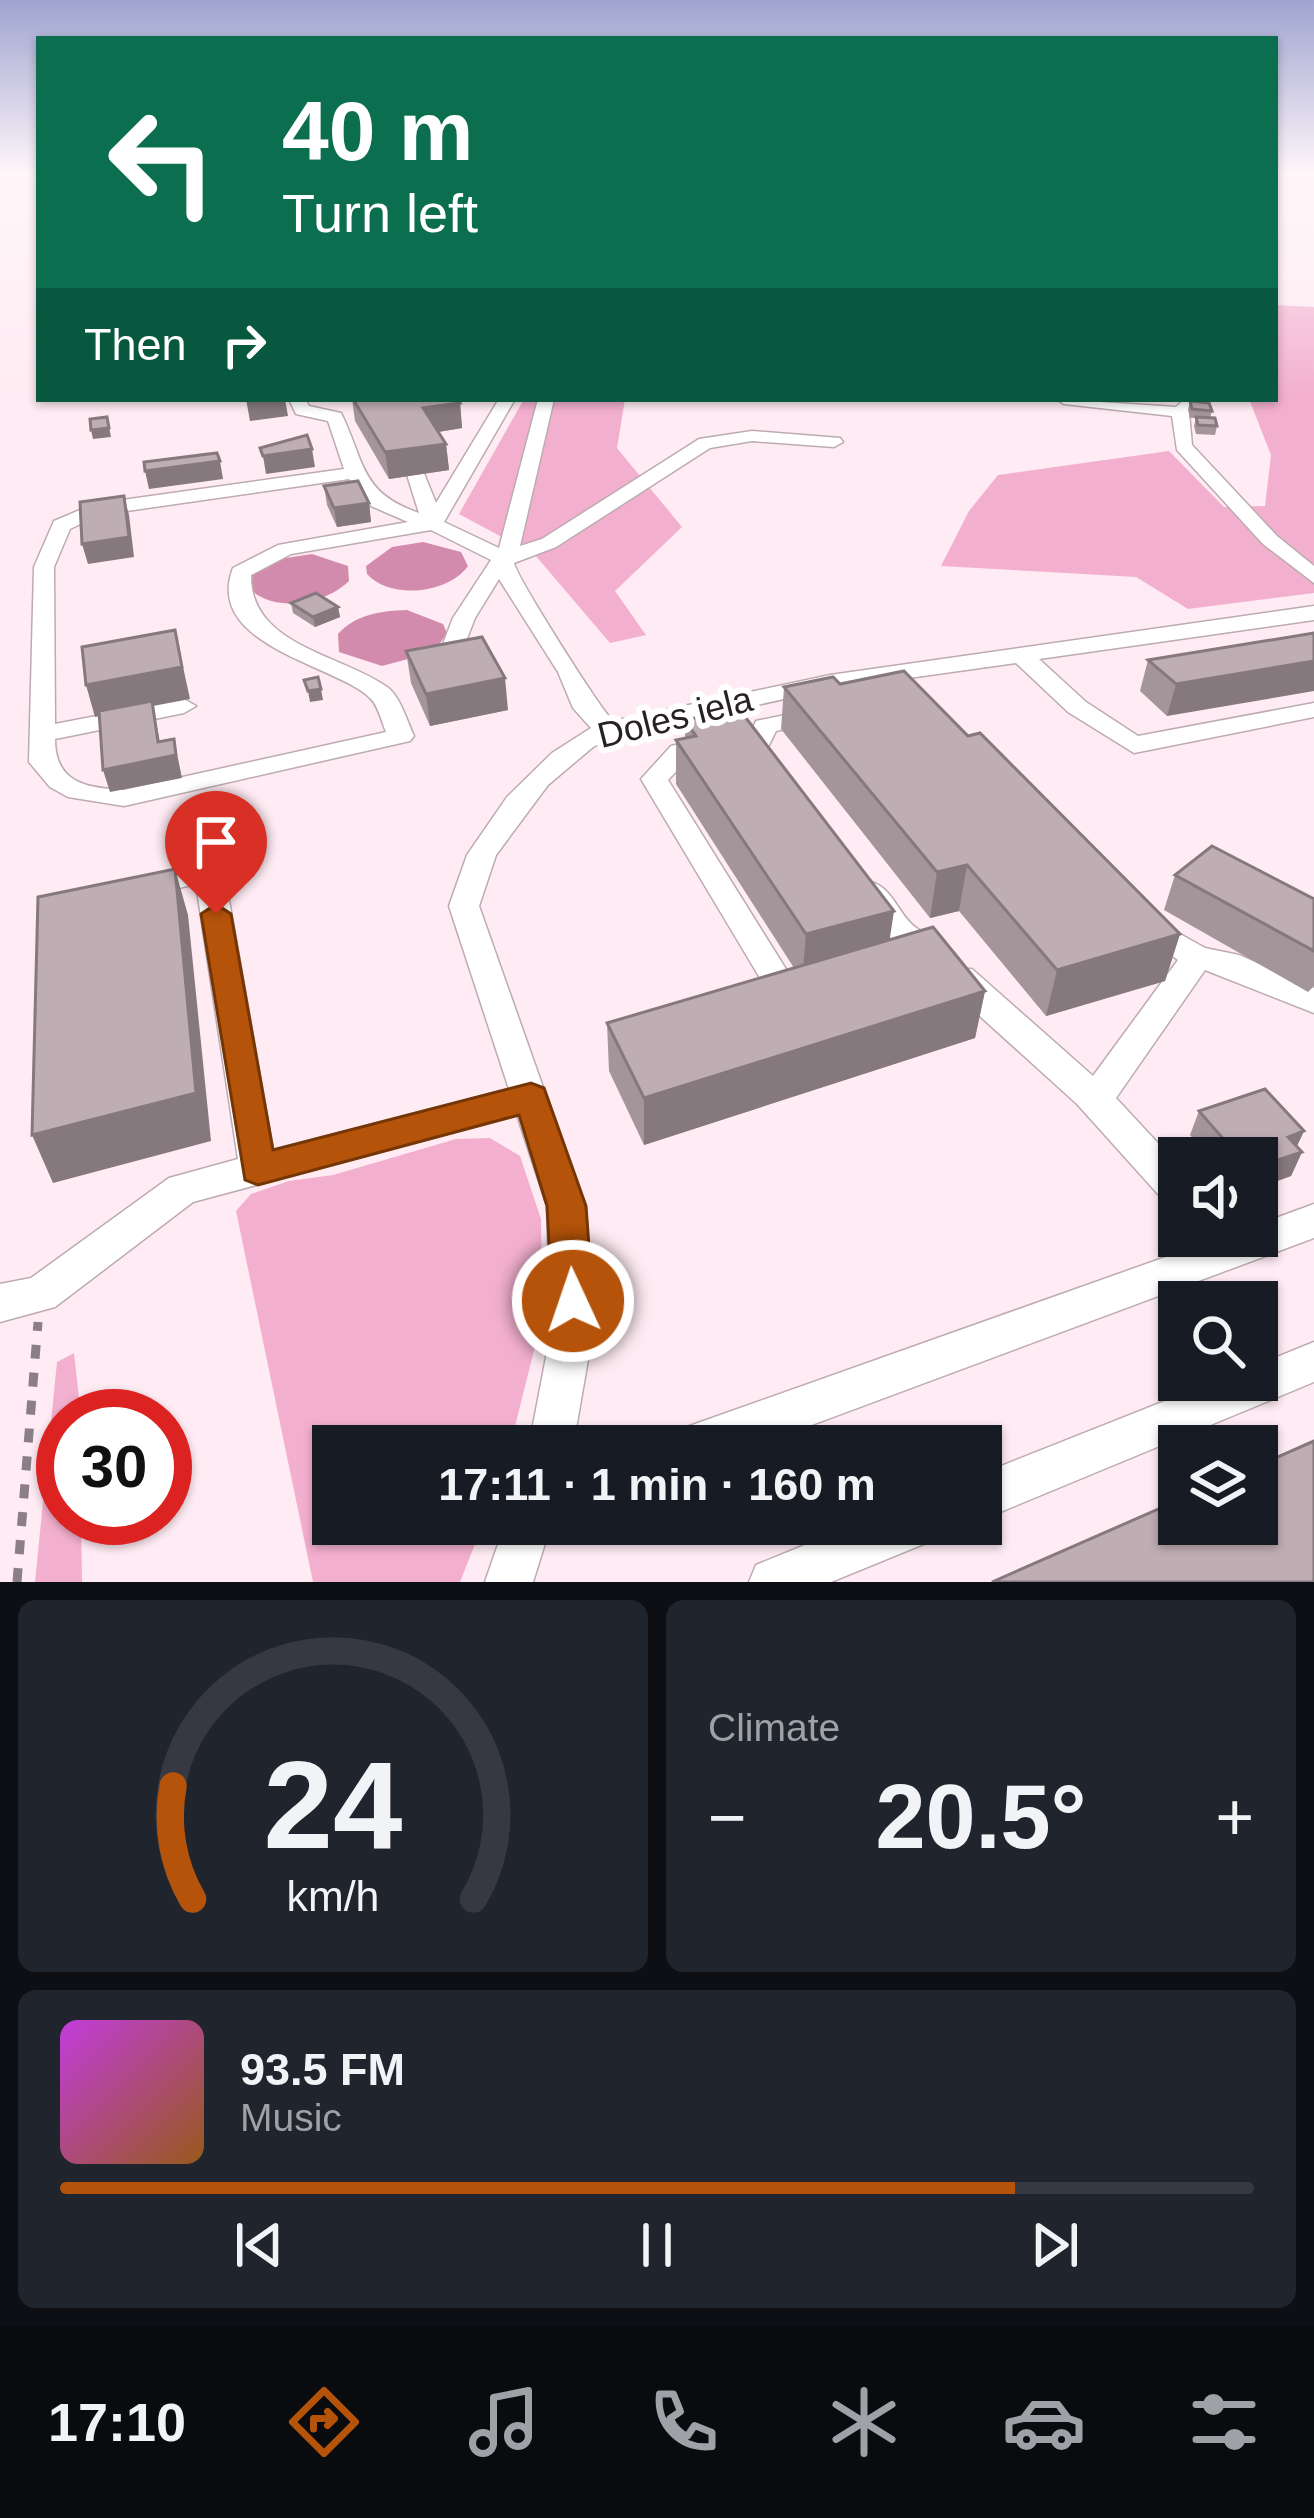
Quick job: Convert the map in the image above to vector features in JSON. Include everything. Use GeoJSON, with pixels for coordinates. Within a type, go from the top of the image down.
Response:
{"type":"FeatureCollection","features":[{"type":"Feature","properties":{"kind":"street"},"geometry":{"type":"LineString","coordinates":[[298,402],[302,410],[334,417],[350,431],[355,473],[367,497],[389,513],[433,524],[504,559]]}},
{"type":"Feature","properties":{"kind":"street"},"geometry":{"type":"LineString","coordinates":[[433,524],[482,417],[503,402]]}},
{"type":"Feature","properties":{"kind":"street"},"geometry":{"type":"LineString","coordinates":[[545,402],[502,567],[551,640],[585,708],[608,730]]}},
{"type":"Feature","properties":{"kind":"street"},"geometry":{"type":"LineString","coordinates":[[1117,402],[1188,406],[1183,446],[1270,539],[1314,577]]}},
{"type":"Feature","properties":{"kind":"street"},"geometry":{"type":"LineString","coordinates":[[444,672],[464,618],[504,559],[549,543],[705,443],[752,436],[834,442]]}},
{"type":"Feature","properties":{"kind":"street"},"geometry":{"type":"LineString","coordinates":[[355,473],[94,510],[61,525],[44,567],[42,762],[59,786],[86,797],[124,798],[401,736],[382,694],[286,648],[244,609],[236,589],[241,572],[285,549],[433,524]]}},
{"type":"Feature","properties":{"kind":"street"},"geometry":{"type":"LineString","coordinates":[[416,475],[433,524]]}},
{"type":"Feature","properties":{"kind":"street","name":"Doles iela"},"geometry":{"type":"LineString","coordinates":[[555,1425],[572,1331],[573,1270],[566,1206],[469,933],[468,880],[482,849],[507,816],[578,741],[608,730],[810,686],[1314,613]]}},
{"type":"Feature","properties":{"kind":"street"},"geometry":{"type":"LineString","coordinates":[[1020,654],[1077,707],[1134,745],[1314,710]]}},
{"type":"Feature","properties":{"kind":"street"},"geometry":{"type":"LineString","coordinates":[[43,734],[184,706]]}},
{"type":"Feature","properties":{"kind":"street"},"geometry":{"type":"LineString","coordinates":[[830,988],[799,996],[783,990],[654,779],[660,766],[680,752],[744,740],[766,752],[758,732],[765,726],[842,710]]}},
{"type":"Feature","properties":{"kind":"street"},"geometry":{"type":"LineString","coordinates":[[122,890],[209,872],[258,1169]]}},
{"type":"Feature","properties":{"kind":"street"},"geometry":{"type":"LineString","coordinates":[[860,877],[903,934],[942,956],[987,1010],[1010,1021],[1095,1101],[1158,1169]]}},
{"type":"Feature","properties":{"kind":"street"},"geometry":{"type":"LineString","coordinates":[[1124,908],[1197,958],[1228,963],[1314,1001]]}},
{"type":"Feature","properties":{"kind":"street"},"geometry":{"type":"LineString","coordinates":[[897,968],[942,956]]}},
{"type":"Feature","properties":{"kind":"street"},"geometry":{"type":"LineString","coordinates":[[1095,1101],[1197,958]]}},
{"type":"Feature","properties":{"kind":"street"},"geometry":{"type":"LineString","coordinates":[[0,1304],[41,1294],[182,1190],[531,1097]]}},
{"type":"Feature","properties":{"kind":"street"},"geometry":{"type":"LineString","coordinates":[[1278,1230],[1314,1221]]}},
{"type":"Feature","properties":{"kind":"street"},"geometry":{"type":"LineString","coordinates":[[749,1425],[1189,1257]]}},
{"type":"Feature","properties":{"kind":"street"},"geometry":{"type":"LineString","coordinates":[[1002,1488],[1314,1362]]}},
{"type":"Feature","properties":{"kind":"street"},"geometry":{"type":"LineString","coordinates":[[509,1582],[521,1545]]}},
{"type":"Feature","properties":{"kind":"street"},"geometry":{"type":"LineString","coordinates":[[773,1582],[863,1545]]}},
{"type":"Feature","properties":{"kind":"path"},"geometry":{"type":"LineString","coordinates":[[17,1582],[41,1294]]}},
{"type":"Feature","properties":{"kind":"shaded area"},"geometry":{"type":"Polygon","coordinates":[[[1278,305],[1314,307],[1314,593],[1188,609],[1136,577],[941,566],[969,511],[998,475],[1169,451],[1224,507],[1265,506],[1271,455],[1250,402],[1278,402],[1278,305]]]}},
{"type":"Feature","properties":{"kind":"shaded area"},"geometry":{"type":"Polygon","coordinates":[[[522,402],[625,402],[617,448],[682,527],[615,591],[646,635],[610,643],[535,555],[459,514],[522,402]]]}},
{"type":"Feature","properties":{"kind":"shaded area"},"geometry":{"type":"Polygon","coordinates":[[[423,542],[461,552],[468,566],[447,583],[419,590],[390,588],[367,574],[366,566],[392,547],[423,542]]]}},
{"type":"Feature","properties":{"kind":"shaded area"},"geometry":{"type":"Polygon","coordinates":[[[312,554],[348,566],[349,581],[327,595],[299,603],[272,601],[249,588],[254,572],[279,559],[312,554]]]}},
{"type":"Feature","properties":{"kind":"shaded area"},"geometry":{"type":"Polygon","coordinates":[[[407,610],[443,624],[447,633],[434,652],[382,666],[339,652],[338,634],[353,622],[407,610]]]}},
{"type":"Feature","properties":{"kind":"shaded area"},"geometry":{"type":"Polygon","coordinates":[[[490,1138],[520,1156],[541,1219],[542,1319],[515,1425],[312,1425],[312,1545],[475,1545],[460,1582],[313,1582],[236,1211],[251,1194],[289,1181],[333,1175],[456,1139],[490,1138]]]}},
{"type":"Feature","properties":{"kind":"shaded area"},"geometry":{"type":"Polygon","coordinates":[[[74,1353],[78,1389],[54,1389],[57,1362],[74,1353]]]}},
{"type":"Feature","properties":{"kind":"shaded area"},"geometry":{"type":"Polygon","coordinates":[[[39,1545],[81,1545],[82,1582],[35,1582],[39,1545]]]}},
{"type":"Feature","properties":{"kind":"building"},"geometry":{"type":"Polygon","coordinates":[[[355,402],[460,403],[423,408],[446,444],[385,452],[355,402]]]}},
{"type":"Feature","properties":{"kind":"building"},"geometry":{"type":"Polygon","coordinates":[[[1190,402],[1200,402],[1209,403],[1212,411],[1192,409],[1190,402]]]}},
{"type":"Feature","properties":{"kind":"building"},"geometry":{"type":"Polygon","coordinates":[[[107,417],[109,428],[91,430],[90,419],[107,417]]]}},
{"type":"Feature","properties":{"kind":"building"},"geometry":{"type":"Polygon","coordinates":[[[1196,417],[1215,418],[1217,426],[1198,425],[1196,417]]]}},
{"type":"Feature","properties":{"kind":"building"},"geometry":{"type":"Polygon","coordinates":[[[307,435],[312,449],[263,456],[260,448],[307,435]]]}},
{"type":"Feature","properties":{"kind":"building"},"geometry":{"type":"Polygon","coordinates":[[[217,453],[220,461],[145,471],[144,462],[217,453]]]}},
{"type":"Feature","properties":{"kind":"building"},"geometry":{"type":"Polygon","coordinates":[[[358,481],[369,503],[334,508],[324,486],[358,481]]]}},
{"type":"Feature","properties":{"kind":"building"},"geometry":{"type":"Polygon","coordinates":[[[124,496],[129,537],[82,544],[80,502],[124,496]]]}},
{"type":"Feature","properties":{"kind":"building"},"geometry":{"type":"Polygon","coordinates":[[[316,593],[338,607],[313,617],[291,603],[316,593]]]}},
{"type":"Feature","properties":{"kind":"building"},"geometry":{"type":"Polygon","coordinates":[[[175,630],[182,667],[86,685],[82,647],[175,630]]]}},
{"type":"Feature","properties":{"kind":"building"},"geometry":{"type":"Polygon","coordinates":[[[1314,633],[1314,661],[1176,684],[1148,660],[1314,633]]]}},
{"type":"Feature","properties":{"kind":"building"},"geometry":{"type":"Polygon","coordinates":[[[482,637],[505,678],[426,694],[406,651],[482,637]]]}},
{"type":"Feature","properties":{"kind":"building"},"geometry":{"type":"Polygon","coordinates":[[[904,671],[968,736],[980,733],[1180,934],[1057,970],[967,865],[937,872],[784,687],[833,677],[840,684],[904,671]]]}},
{"type":"Feature","properties":{"kind":"building"},"geometry":{"type":"Polygon","coordinates":[[[318,677],[321,689],[308,691],[304,680],[318,677]]]}},
{"type":"Feature","properties":{"kind":"building"},"geometry":{"type":"Polygon","coordinates":[[[152,701],[158,742],[174,739],[176,755],[103,770],[99,711],[152,701]]]}},
{"type":"Feature","properties":{"kind":"building"},"geometry":{"type":"Polygon","coordinates":[[[739,709],[894,911],[806,934],[676,740],[696,736],[685,720],[739,709]]]}},
{"type":"Feature","properties":{"kind":"building"},"geometry":{"type":"Polygon","coordinates":[[[1212,846],[1314,899],[1314,951],[1175,875],[1212,846]]]}},
{"type":"Feature","properties":{"kind":"building"},"geometry":{"type":"Polygon","coordinates":[[[175,869],[196,1093],[32,1135],[38,897],[175,869]]]}},
{"type":"Feature","properties":{"kind":"building"},"geometry":{"type":"Polygon","coordinates":[[[933,927],[985,991],[644,1098],[607,1023],[933,927]]]}},
{"type":"Feature","properties":{"kind":"building"},"geometry":{"type":"Polygon","coordinates":[[[1265,1089],[1304,1131],[1288,1137],[1302,1152],[1278,1160],[1278,1137],[1222,1137],[1199,1111],[1265,1089]]]}},
{"type":"Feature","properties":{"kind":"building"},"geometry":{"type":"Polygon","coordinates":[[[1314,1441],[1314,1582],[992,1582],[1158,1509],[1158,1545],[1278,1545],[1278,1457],[1314,1441]]]}},
{"type":"Feature","properties":{"kind":"route"},"geometry":{"type":"LineString","coordinates":[[216,914],[258,1169],[531,1097],[566,1206],[573,1301]]}}]}
